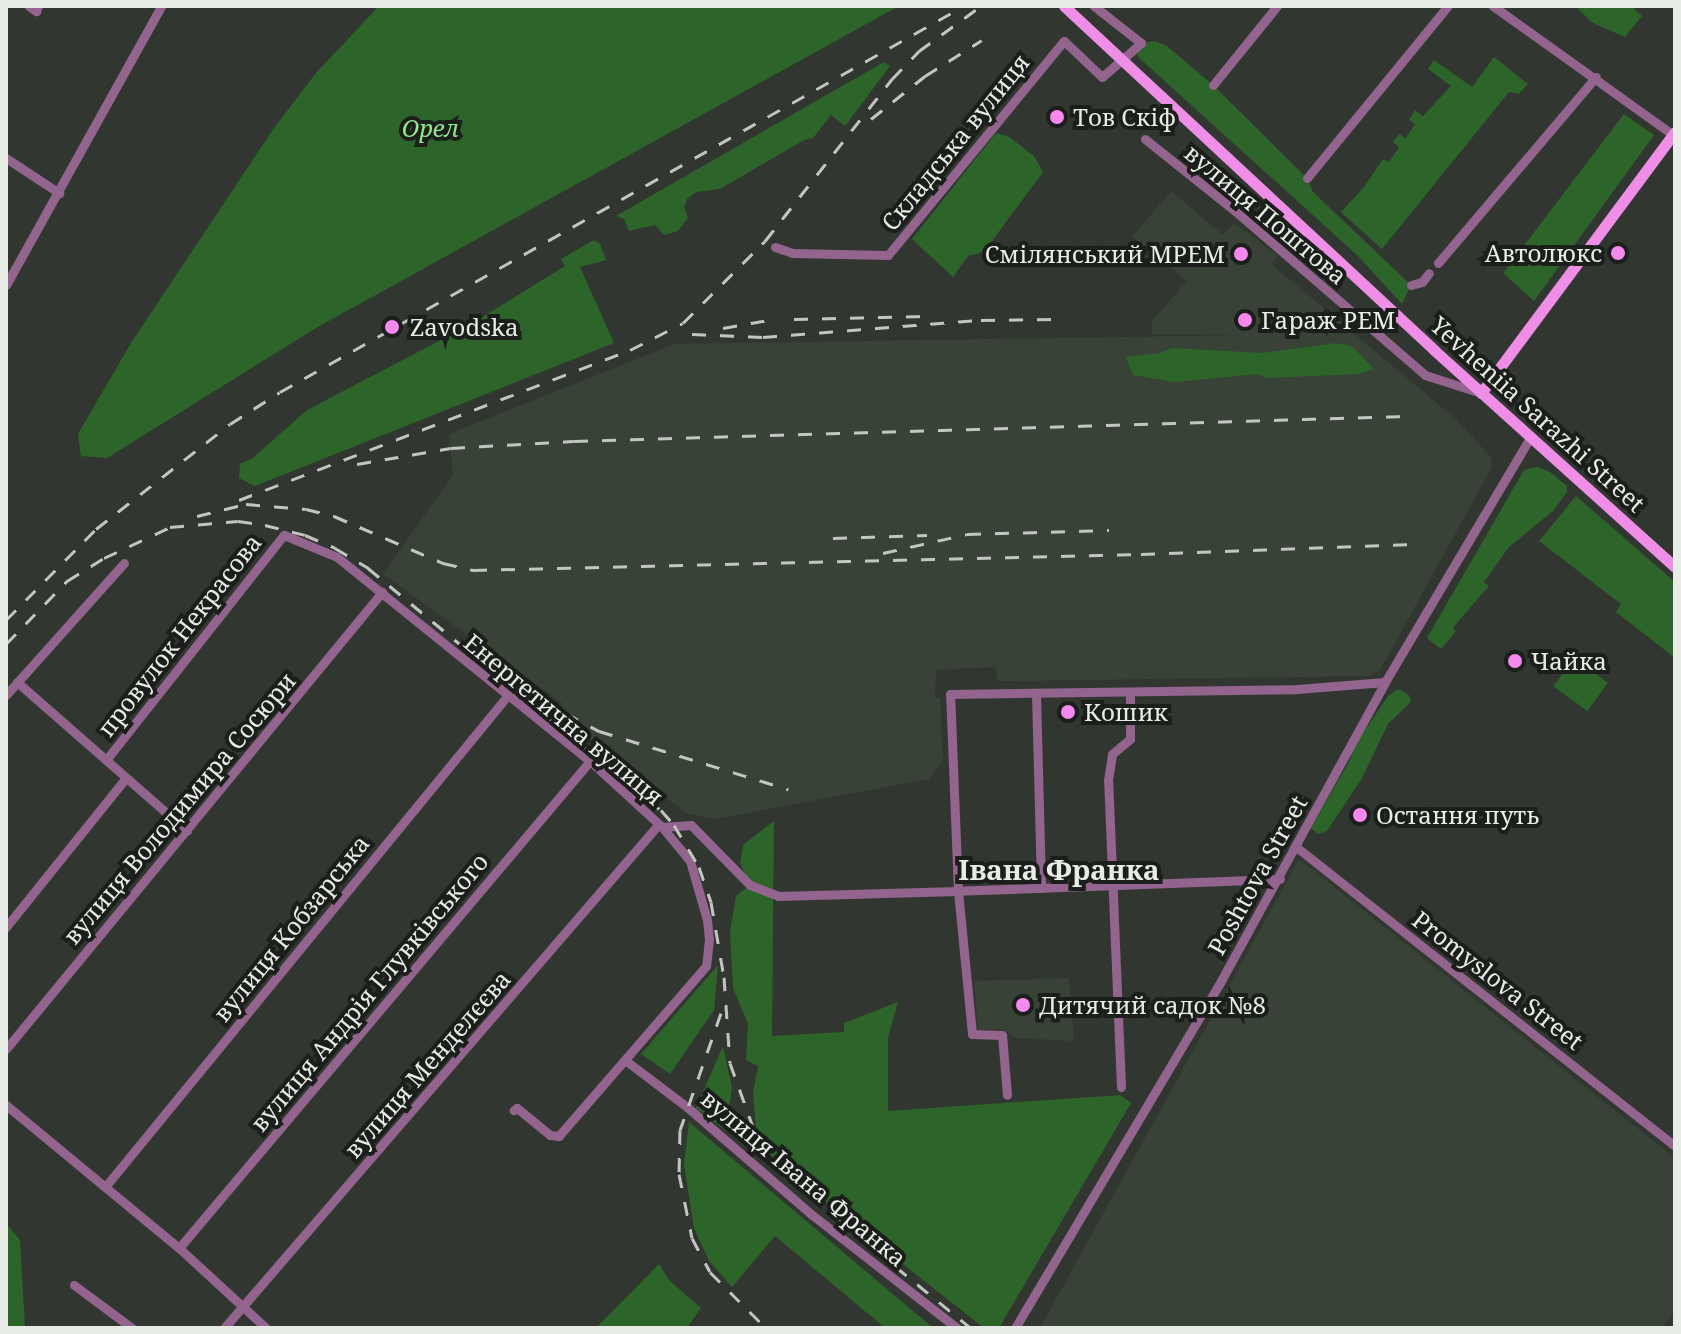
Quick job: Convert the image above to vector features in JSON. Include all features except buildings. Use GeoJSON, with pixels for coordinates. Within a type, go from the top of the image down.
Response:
{"type":"FeatureCollection","features":[{"type":"Feature","properties":{"kind":"main road","name":"Yevheniia Sarazhi Street"},"geometry":{"type":"LineString","coordinates":[[1064,6],[1530,438],[1675,567]]}},
{"type":"Feature","properties":{"kind":"main road"},"geometry":{"type":"LineString","coordinates":[[1481,393],[1674,133]]}},
{"type":"Feature","properties":{"kind":"street"},"geometry":{"type":"LineString","coordinates":[[29,6],[36,11],[38,6]]}},
{"type":"Feature","properties":{"kind":"street"},"geometry":{"type":"LineString","coordinates":[[6,285],[161,6]]}},
{"type":"Feature","properties":{"kind":"street","name":"Складська вулиця"},"geometry":{"type":"LineString","coordinates":[[775,247],[792,253],[888,255],[1064,41],[1102,77],[1141,43],[1094,6]]}},
{"type":"Feature","properties":{"kind":"street"},"geometry":{"type":"LineString","coordinates":[[1213,85],[1277,6]]}},
{"type":"Feature","properties":{"kind":"street"},"geometry":{"type":"LineString","coordinates":[[1307,178],[1448,6]]}},
{"type":"Feature","properties":{"kind":"street"},"geometry":{"type":"LineString","coordinates":[[1493,6],[1674,133]]}},
{"type":"Feature","properties":{"kind":"street"},"geometry":{"type":"LineString","coordinates":[[1438,263],[1596,77]]}},
{"type":"Feature","properties":{"kind":"street","name":"вулиця Поштова"},"geometry":{"type":"LineString","coordinates":[[1145,139],[1234,210],[1425,375],[1481,393]]}},
{"type":"Feature","properties":{"kind":"street"},"geometry":{"type":"LineString","coordinates":[[6,158],[59,193]]}},
{"type":"Feature","properties":{"kind":"street"},"geometry":{"type":"LineString","coordinates":[[1411,285],[1422,282],[1429,273]]}},
{"type":"Feature","properties":{"kind":"street","name":"Poshtova Street"},"geometry":{"type":"LineString","coordinates":[[1015,1328],[1280,879],[1385,682],[1530,438]]}},
{"type":"Feature","properties":{"kind":"street","name":"Енергетична вулиця"},"geometry":{"type":"LineString","coordinates":[[284,535],[337,557],[382,592],[590,761],[660,826],[690,861],[707,920],[706,966],[559,1136],[550,1135],[517,1108],[514,1110]]}},
{"type":"Feature","properties":{"kind":"street","name":"провулок Некрасова"},"geometry":{"type":"LineString","coordinates":[[106,760],[284,535]]}},
{"type":"Feature","properties":{"kind":"street"},"geometry":{"type":"LineString","coordinates":[[6,695],[124,563]]}},
{"type":"Feature","properties":{"kind":"street","name":"вулиця Володимира Сосюри"},"geometry":{"type":"LineString","coordinates":[[6,1049],[382,592]]}},
{"type":"Feature","properties":{"kind":"street"},"geometry":{"type":"LineString","coordinates":[[17,682],[187,831]]}},
{"type":"Feature","properties":{"kind":"street"},"geometry":{"type":"LineString","coordinates":[[1007,1095],[1002,1035],[972,1034],[958,891],[950,694],[1297,689],[1385,682]]}},
{"type":"Feature","properties":{"kind":"street"},"geometry":{"type":"LineString","coordinates":[[1121,1087],[1108,780],[1112,754],[1130,739],[1130,692]]}},
{"type":"Feature","properties":{"kind":"street"},"geometry":{"type":"LineString","coordinates":[[1036,694],[1041,888]]}},
{"type":"Feature","properties":{"kind":"street","name":"вулиця Кобзарська"},"geometry":{"type":"LineString","coordinates":[[105,1187],[508,695]]}},
{"type":"Feature","properties":{"kind":"street","name":"вулиця Андрія Глувківського"},"geometry":{"type":"LineString","coordinates":[[179,1248],[590,761]]}},
{"type":"Feature","properties":{"kind":"street"},"geometry":{"type":"LineString","coordinates":[[6,927],[126,778]]}},
{"type":"Feature","properties":{"kind":"street"},"geometry":{"type":"LineString","coordinates":[[660,826],[691,825],[750,885],[778,896],[1280,879]]}},
{"type":"Feature","properties":{"kind":"street","name":"вулиця Менделєєва"},"geometry":{"type":"LineString","coordinates":[[224,1328],[660,826]]}},
{"type":"Feature","properties":{"kind":"street","name":"Promyslova Street"},"geometry":{"type":"LineString","coordinates":[[1295,846],[1675,1146]]}},
{"type":"Feature","properties":{"kind":"street","name":"вулиця Івана Франка"},"geometry":{"type":"LineString","coordinates":[[625,1060],[687,1107],[811,1214],[957,1328]]}},
{"type":"Feature","properties":{"kind":"street"},"geometry":{"type":"LineString","coordinates":[[6,1105],[179,1248],[266,1328]]}},
{"type":"Feature","properties":{"kind":"street"},"geometry":{"type":"LineString","coordinates":[[74,1285],[132,1328]]}},
{"type":"Feature","properties":{"kind":"shaded area"},"geometry":{"type":"Polygon","coordinates":[[[1171,191],[1223,235],[1234,223],[1278,256],[1271,264],[1457,420],[1490,456],[1492,467],[1380,670],[1369,676],[997,681],[996,667],[936,670],[935,699],[940,698],[943,760],[929,779],[714,819],[686,813],[555,713],[562,703],[383,574],[453,475],[449,434],[675,344],[1248,335],[1152,334],[1152,321],[1187,281],[1132,237],[1171,191]]]}},
{"type":"Feature","properties":{"kind":"shaded area"},"geometry":{"type":"Polygon","coordinates":[[[1299,859],[1675,1158],[1675,1311],[1662,1328],[1040,1328],[1299,859]]]}},
{"type":"Feature","properties":{"kind":"shaded area","name":"Дитячий садок №8"},"geometry":{"type":"Polygon","coordinates":[[[1069,978],[1074,1041],[1017,1038],[1002,1029],[978,1030],[974,981],[1069,978]]]}},
{"type":"Feature","properties":{"kind":"green space","name":"Орел"},"geometry":{"type":"Polygon","coordinates":[[[379,6],[899,6],[316,328],[107,458],[81,456],[78,434],[131,343],[274,128],[316,73],[379,6]]]}},
{"type":"Feature","properties":{"kind":"green space"},"geometry":{"type":"Polygon","coordinates":[[[1575,6],[1631,6],[1642,16],[1625,37],[1593,23],[1575,6]]]}},
{"type":"Feature","properties":{"kind":"green space"},"geometry":{"type":"Polygon","coordinates":[[[1155,41],[1167,46],[1213,85],[1307,178],[1313,192],[1411,285],[1402,304],[1358,256],[1137,56],[1141,43],[1155,41]]]}},
{"type":"Feature","properties":{"kind":"green space"},"geometry":{"type":"Polygon","coordinates":[[[1494,57],[1528,84],[1519,94],[1509,92],[1382,249],[1341,212],[1364,187],[1383,159],[1389,162],[1399,147],[1393,142],[1399,134],[1406,138],[1415,124],[1409,120],[1415,110],[1423,116],[1451,86],[1428,69],[1434,60],[1472,87],[1494,57]]]}},
{"type":"Feature","properties":{"kind":"green space"},"geometry":{"type":"Polygon","coordinates":[[[884,62],[890,66],[845,126],[831,115],[813,138],[804,140],[720,189],[696,192],[687,199],[684,207],[688,218],[678,231],[664,235],[655,225],[629,231],[624,219],[616,216],[884,62]]]}},
{"type":"Feature","properties":{"kind":"green space"},"geometry":{"type":"Polygon","coordinates":[[[1624,114],[1654,135],[1534,301],[1503,273],[1624,114]]]}},
{"type":"Feature","properties":{"kind":"green space"},"geometry":{"type":"Polygon","coordinates":[[[996,133],[1009,137],[1034,156],[1043,172],[989,245],[980,253],[968,256],[953,277],[912,239],[996,133]]]}},
{"type":"Feature","properties":{"kind":"green space"},"geometry":{"type":"Polygon","coordinates":[[[594,240],[600,244],[606,260],[580,267],[614,343],[255,486],[239,478],[240,464],[253,458],[307,410],[468,326],[565,266],[561,259],[594,240]]]}},
{"type":"Feature","properties":{"kind":"green space"},"geometry":{"type":"Polygon","coordinates":[[[1336,343],[1352,346],[1374,369],[1359,374],[1266,378],[1257,374],[1175,382],[1133,375],[1126,357],[1160,353],[1172,348],[1262,353],[1336,343]]]}},
{"type":"Feature","properties":{"kind":"green space"},"geometry":{"type":"Polygon","coordinates":[[[1537,467],[1550,472],[1567,486],[1567,492],[1553,511],[1509,547],[1484,582],[1489,586],[1453,628],[1456,631],[1441,649],[1427,638],[1524,470],[1537,467]]]}},
{"type":"Feature","properties":{"kind":"green space"},"geometry":{"type":"Polygon","coordinates":[[[1576,496],[1675,582],[1675,658],[1616,612],[1621,604],[1539,541],[1576,496]]]}},
{"type":"Feature","properties":{"kind":"green space"},"geometry":{"type":"Polygon","coordinates":[[[1574,658],[1608,683],[1587,711],[1553,686],[1574,658]]]}},
{"type":"Feature","properties":{"kind":"green space"},"geometry":{"type":"Polygon","coordinates":[[[1398,689],[1409,695],[1411,702],[1388,724],[1362,778],[1327,831],[1318,834],[1311,828],[1350,760],[1355,745],[1388,696],[1398,689]]]}},
{"type":"Feature","properties":{"kind":"green space"},"geometry":{"type":"Polygon","coordinates":[[[774,821],[772,1036],[844,1032],[844,1023],[898,1002],[888,1038],[888,1111],[1120,1095],[1131,1103],[999,1328],[984,1328],[758,1150],[753,1093],[758,1066],[746,1060],[748,1024],[733,988],[730,933],[736,896],[750,885],[740,863],[743,845],[774,821]]]}},
{"type":"Feature","properties":{"kind":"green space"},"geometry":{"type":"Polygon","coordinates":[[[718,965],[714,1010],[670,1074],[641,1054],[718,965]]]}},
{"type":"Feature","properties":{"kind":"green space"},"geometry":{"type":"Polygon","coordinates":[[[723,1046],[732,1088],[726,1131],[696,1108],[723,1046]]]}},
{"type":"Feature","properties":{"kind":"green space"},"geometry":{"type":"Polygon","coordinates":[[[689,1122],[933,1328],[885,1328],[775,1236],[732,1287],[709,1261],[694,1228],[684,1164],[689,1122]]]}},
{"type":"Feature","properties":{"kind":"green space"},"geometry":{"type":"Polygon","coordinates":[[[6,1223],[20,1240],[25,1328],[6,1328],[6,1223]]]}},
{"type":"Feature","properties":{"kind":"green space"},"geometry":{"type":"Polygon","coordinates":[[[659,1264],[670,1281],[701,1308],[687,1328],[596,1328],[659,1264]]]}},
{"type":"Feature","properties":{"kind":"railway"},"geometry":{"type":"LineString","coordinates":[[239,500],[630,350],[683,323],[765,241],[892,79],[919,51],[981,6]]}},
{"type":"Feature","properties":{"kind":"railway"},"geometry":{"type":"LineString","coordinates":[[6,620],[96,529],[230,424],[280,392],[960,8]]}},
{"type":"Feature","properties":{"kind":"railway"},"geometry":{"type":"LineString","coordinates":[[871,119],[925,76],[982,40]]}},
{"type":"Feature","properties":{"kind":"railway"},"geometry":{"type":"LineString","coordinates":[[794,319],[926,316]]}},
{"type":"Feature","properties":{"kind":"railway"},"geometry":{"type":"LineString","coordinates":[[692,334],[763,337],[981,320],[1057,319]]}},
{"type":"Feature","properties":{"kind":"railway"},"geometry":{"type":"LineString","coordinates":[[723,328],[769,320]]}},
{"type":"Feature","properties":{"kind":"railway"},"geometry":{"type":"LineString","coordinates":[[357,464],[451,448],[574,441],[1407,416]]}},
{"type":"Feature","properties":{"kind":"railway"},"geometry":{"type":"LineString","coordinates":[[197,516],[246,504],[306,509],[334,516],[443,563],[473,570],[1420,544]]}},
{"type":"Feature","properties":{"kind":"railway"},"geometry":{"type":"LineString","coordinates":[[170,527],[238,521],[305,535],[335,548],[368,568],[661,810],[674,825],[699,867],[711,902],[724,977],[730,1063],[757,1138],[787,1178],[971,1328]]}},
{"type":"Feature","properties":{"kind":"railway"},"geometry":{"type":"LineString","coordinates":[[6,644],[67,581],[104,558],[179,523]]}},
{"type":"Feature","properties":{"kind":"railway"},"geometry":{"type":"LineString","coordinates":[[883,553],[967,534],[1109,530]]}},
{"type":"Feature","properties":{"kind":"railway"},"geometry":{"type":"LineString","coordinates":[[833,538],[927,535]]}},
{"type":"Feature","properties":{"kind":"railway"},"geometry":{"type":"LineString","coordinates":[[541,700],[599,731],[788,789]]}},
{"type":"Feature","properties":{"kind":"railway"},"geometry":{"type":"LineString","coordinates":[[721,1013],[680,1130],[679,1174],[692,1238],[710,1272],[766,1328]]}},
{"type":"Feature","properties":{"kind":"place","name":"Тов Скіф"},"geometry":{"type":"Point","coordinates":[1057,117]}},
{"type":"Feature","properties":{"kind":"place","name":"Автолюкс"},"geometry":{"type":"Point","coordinates":[1618,253]}},
{"type":"Feature","properties":{"kind":"place","name":"Смілянський МРЕМ"},"geometry":{"type":"Point","coordinates":[1241,254]}},
{"type":"Feature","properties":{"kind":"place","name":"Гараж РЕМ"},"geometry":{"type":"Point","coordinates":[1245,320]}},
{"type":"Feature","properties":{"kind":"place","name":"Zavodska"},"geometry":{"type":"Point","coordinates":[392,327]}},
{"type":"Feature","properties":{"kind":"place","name":"Чайка"},"geometry":{"type":"Point","coordinates":[1515,661]}},
{"type":"Feature","properties":{"kind":"place","name":"Кошик"},"geometry":{"type":"Point","coordinates":[1068,712]}},
{"type":"Feature","properties":{"kind":"place","name":"Остання путь"},"geometry":{"type":"Point","coordinates":[1360,815]}},
{"type":"Feature","properties":{"kind":"place","name":"Дитячий садок №8"},"geometry":{"type":"Point","coordinates":[1023,1005]}},
{"type":"Feature","properties":{"kind":"district","name":"Івана Франка"},"geometry":{"type":"Point","coordinates":[1059,869]}}]}
